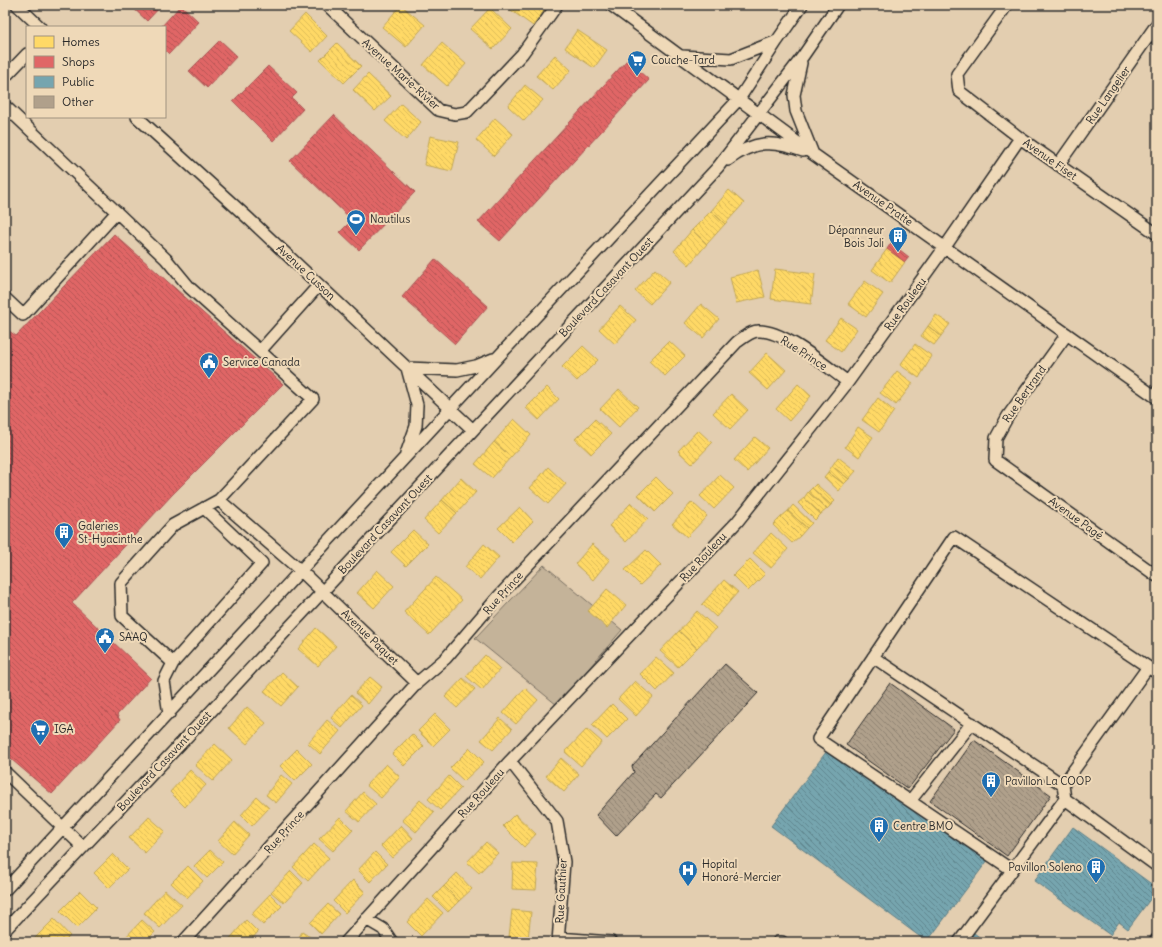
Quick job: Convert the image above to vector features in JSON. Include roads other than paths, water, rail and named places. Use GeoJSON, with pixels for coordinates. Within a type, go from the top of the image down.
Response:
{"type":"FeatureCollection","features":[{"type":"Feature","properties":{"kind":"street"},"geometry":{"type":"LineString","coordinates":[[16,5],[39,26]]}},
{"type":"Feature","properties":{"kind":"street","name":"Avenue Marie-Rivier"},"geometry":{"type":"LineString","coordinates":[[327,5],[438,110],[455,114],[467,112],[478,102],[522,54],[558,5]]}},
{"type":"Feature","properties":{"kind":"street","name":"Avenue Pratte"},"geometry":{"type":"LineString","coordinates":[[611,5],[813,154],[1157,398]]}},
{"type":"Feature","properties":{"kind":"street"},"geometry":{"type":"LineString","coordinates":[[5,890],[63,829],[403,459],[739,99],[777,40],[802,5]]}},
{"type":"Feature","properties":{"kind":"street","name":"Boulevard Casavant Ouest"},"geometry":{"type":"LineString","coordinates":[[5,930],[718,166],[803,56],[838,5]]}},
{"type":"Feature","properties":{"kind":"street","name":"Avenue Fiset"},"geometry":{"type":"LineString","coordinates":[[1007,5],[958,74],[959,91],[1020,138],[1157,234]]}},
{"type":"Feature","properties":{"kind":"street","name":"Rue Langelier"},"geometry":{"type":"LineString","coordinates":[[1058,165],[1157,24]]}},
{"type":"Feature","properties":{"kind":"street"},"geometry":{"type":"LineString","coordinates":[[682,56],[731,59],[777,40]]}},
{"type":"Feature","properties":{"kind":"street"},"geometry":{"type":"LineString","coordinates":[[5,78],[26,55]]}},
{"type":"Feature","properties":{"kind":"street"},"geometry":{"type":"LineString","coordinates":[[803,56],[794,95],[796,111],[813,154]]}},
{"type":"Feature","properties":{"kind":"street"},"geometry":{"type":"LineString","coordinates":[[5,106],[166,259],[190,288],[313,399],[219,500],[173,525],[121,583],[122,616],[173,664]]}},
{"type":"Feature","properties":{"kind":"street","name":"Avenue Cusson"},"geometry":{"type":"LineString","coordinates":[[138,118],[319,284],[473,430]]}},
{"type":"Feature","properties":{"kind":"street","name":"Rue Rouleau"},"geometry":{"type":"LineString","coordinates":[[346,942],[510,761],[737,522],[848,382],[945,248],[1020,138]]}},
{"type":"Feature","properties":{"kind":"street"},"geometry":{"type":"LineString","coordinates":[[718,166],[740,151],[756,144],[789,146],[813,154]]}},
{"type":"Feature","properties":{"kind":"street"},"geometry":{"type":"LineString","coordinates":[[5,298],[23,315],[117,212]]}},
{"type":"Feature","properties":{"kind":"street"},"geometry":{"type":"LineString","coordinates":[[260,351],[319,284]]}},
{"type":"Feature","properties":{"kind":"street","name":"Rue Prince"},"geometry":{"type":"LineString","coordinates":[[184,942],[417,683],[446,658],[498,597],[737,342],[756,331],[768,331],[790,342],[848,382]]}},
{"type":"Feature","properties":{"kind":"street","name":"Rue Bertrand"},"geometry":{"type":"LineString","coordinates":[[995,460],[996,438],[1008,416],[1067,334]]}},
{"type":"Feature","properties":{"kind":"street"},"geometry":{"type":"LineString","coordinates":[[403,459],[416,426],[417,410],[407,368],[457,370],[476,366],[498,357]]}},
{"type":"Feature","properties":{"kind":"street","name":"Avenue Pagé"},"geometry":{"type":"LineString","coordinates":[[995,460],[1157,576]]}},
{"type":"Feature","properties":{"kind":"street","name":"Avenue Paquet"},"geometry":{"type":"LineString","coordinates":[[219,500],[301,571],[417,683]]}},
{"type":"Feature","properties":{"kind":"street"},"geometry":{"type":"LineString","coordinates":[[169,714],[164,681],[173,664],[262,563],[204,508]]}},
{"type":"Feature","properties":{"kind":"street"},"geometry":{"type":"LineString","coordinates":[[959,942],[1065,799],[1063,785],[1152,670],[954,538],[818,739],[1012,870]]}},
{"type":"Feature","properties":{"kind":"street"},"geometry":{"type":"LineString","coordinates":[[873,657],[1063,785]]}},
{"type":"Feature","properties":{"kind":"street"},"geometry":{"type":"LineString","coordinates":[[910,801],[972,723]]}},
{"type":"Feature","properties":{"kind":"street","name":"Rue Gauthier"},"geometry":{"type":"LineString","coordinates":[[510,761],[557,821],[564,862],[558,940]]}},
{"type":"Feature","properties":{"kind":"street"},"geometry":{"type":"LineString","coordinates":[[5,772],[63,829],[84,847]]}},
{"type":"Feature","properties":{"kind":"street"},"geometry":{"type":"LineString","coordinates":[[1065,799],[1157,866]]}},
{"type":"Feature","properties":{"kind":"street"},"geometry":{"type":"LineString","coordinates":[[366,919],[383,930],[392,942]]}},
{"type":"Feature","properties":{"kind":"street"},"geometry":{"type":"LineString","coordinates":[[558,940],[611,942]]}},
{"type":"Feature","properties":{"kind":"place","name":"Couche-Tard"},"geometry":{"type":"Point","coordinates":[637,77]}},
{"type":"Feature","properties":{"kind":"place","name":"Nautilus"},"geometry":{"type":"Point","coordinates":[356,236]}},
{"type":"Feature","properties":{"kind":"place","name":"Dépanneur Bois Joli"},"geometry":{"type":"Point","coordinates":[898,253]}},
{"type":"Feature","properties":{"kind":"place","name":"Service Canada"},"geometry":{"type":"Point","coordinates":[209,379]}},
{"type":"Feature","properties":{"kind":"place","name":"Galeries St-Hyacinthe"},"geometry":{"type":"Point","coordinates":[64,549]}},
{"type":"Feature","properties":{"kind":"place","name":"SAAQ"},"geometry":{"type":"Point","coordinates":[105,654]}},
{"type":"Feature","properties":{"kind":"place","name":"IGA"},"geometry":{"type":"Point","coordinates":[40,746]}},
{"type":"Feature","properties":{"kind":"place","name":"Pavillon La COOP"},"geometry":{"type":"Point","coordinates":[991,798]}},
{"type":"Feature","properties":{"kind":"place","name":"Centre BMO"},"geometry":{"type":"Point","coordinates":[879,843]}},
{"type":"Feature","properties":{"kind":"place","name":"Pavillon Soleno"},"geometry":{"type":"Point","coordinates":[1096,884]}},
{"type":"Feature","properties":{"kind":"place","name":"Hopital Honoré-Mercier"},"geometry":{"type":"Point","coordinates":[688,887]}}]}
